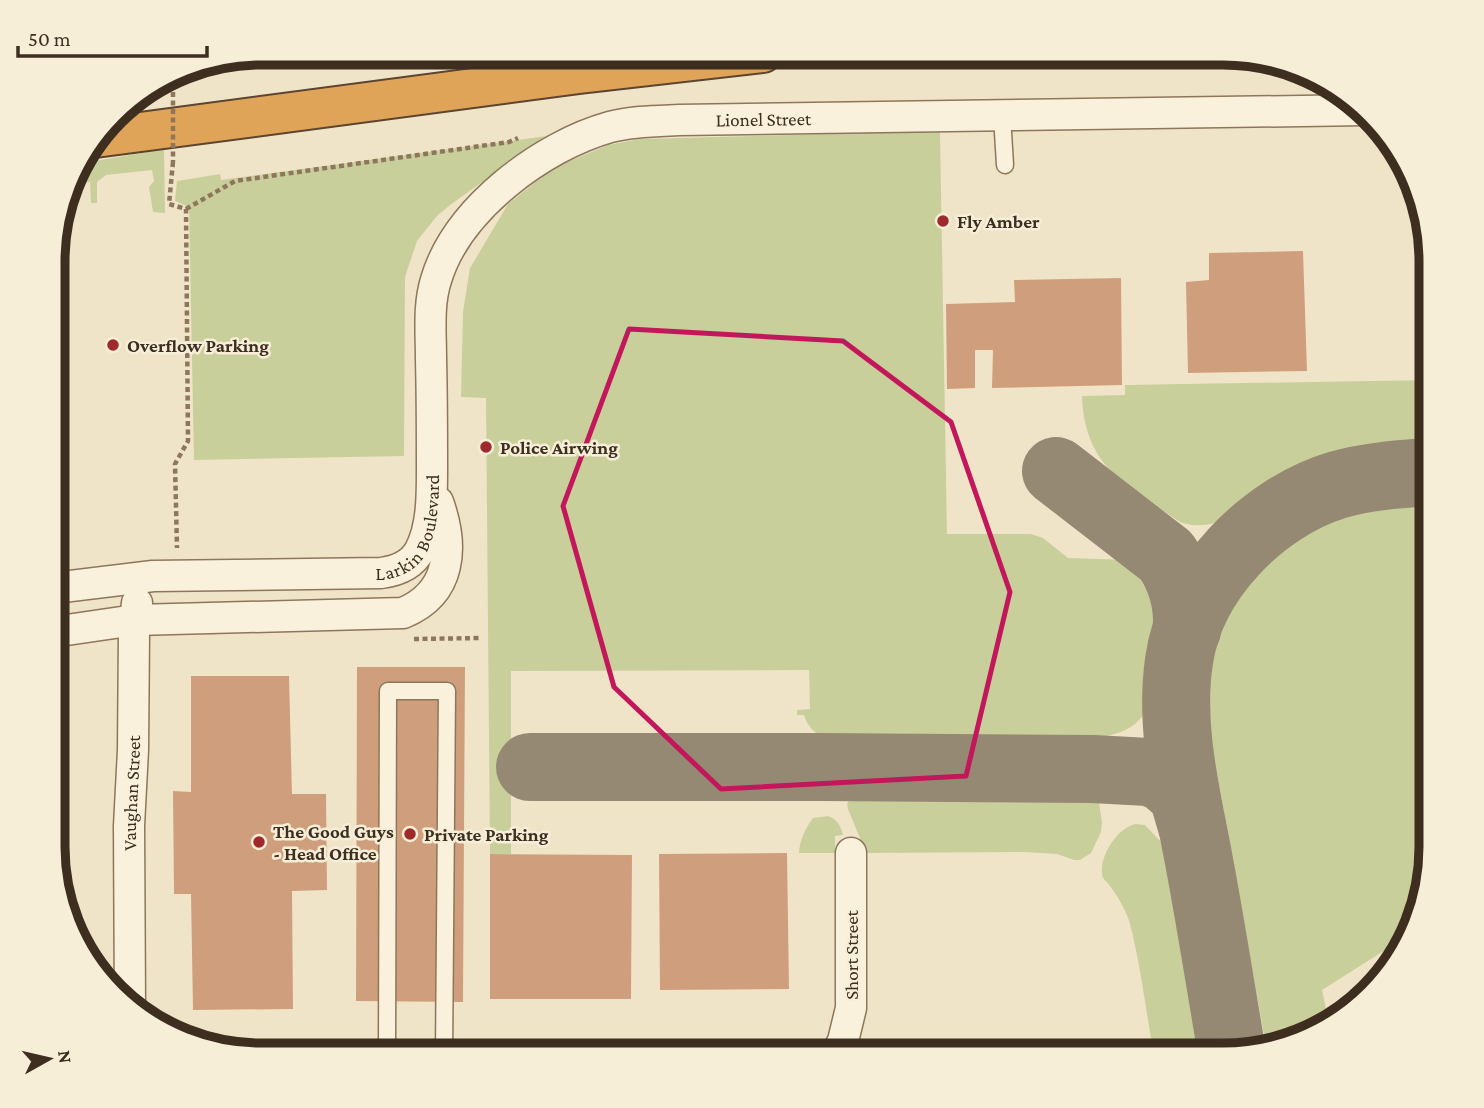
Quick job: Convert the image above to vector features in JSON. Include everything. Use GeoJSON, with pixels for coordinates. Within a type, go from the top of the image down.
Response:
{"type":"FeatureCollection","features":[{"type":"Feature","properties":{"kind":"highway"},"geometry":{"type":"LineString","coordinates":[[109,136],[658,65]]}},
{"type":"Feature","properties":{"kind":"street","name":"Lionel Street"},"geometry":{"type":"LineString","coordinates":[[432,485],[431,316],[435,281],[447,254],[473,217],[494,194],[536,161],[575,139],[631,122],[679,120],[1349,110]]}},
{"type":"Feature","properties":{"kind":"street","name":"Larkin Boulevard"},"geometry":{"type":"LineString","coordinates":[[65,587],[142,577],[372,573],[395,570],[410,564],[423,545],[432,485]]}},
{"type":"Feature","properties":{"kind":"street","name":"Larkin Boulevard"},"geometry":{"type":"LineString","coordinates":[[65,630],[135,620],[390,615],[412,609],[433,593],[444,572],[445,531],[432,485]]}},
{"type":"Feature","properties":{"kind":"street","name":"Vaughan Street"},"geometry":{"type":"LineString","coordinates":[[130,993],[129,826],[135,620],[142,577]]}},
{"type":"Feature","properties":{"kind":"street","name":"Short Street"},"geometry":{"type":"LineString","coordinates":[[842,1043],[851,1008],[851,853]]}},
{"type":"Feature","properties":{"kind":"lane"},"geometry":{"type":"LineString","coordinates":[[1002,117],[1005,165]]}},
{"type":"Feature","properties":{"kind":"lane"},"geometry":{"type":"LineString","coordinates":[[387,1043],[388,691],[447,691],[444,1043]]}},
{"type":"Feature","properties":{"kind":"path"},"geometry":{"type":"LineString","coordinates":[[173,86],[173,162],[169,204],[186,209],[235,181],[509,142],[529,135]]}},
{"type":"Feature","properties":{"kind":"path"},"geometry":{"type":"LineString","coordinates":[[177,548],[175,464],[188,441],[186,209]]}},
{"type":"Feature","properties":{"kind":"highlighted area"},"geometry":{"type":"Polygon","coordinates":[[[629,329],[843,341],[951,422],[1010,592],[966,776],[721,789],[614,687],[563,506],[629,329]]]}},
{"type":"Feature","properties":{"kind":"green space"},"geometry":{"type":"Polygon","coordinates":[[[940,131],[947,534],[1031,534],[1043,538],[1068,558],[1129,560],[1152,603],[1157,630],[1155,680],[1147,709],[1131,727],[1097,738],[830,738],[813,731],[804,715],[797,715],[797,710],[810,709],[809,670],[511,671],[511,854],[490,854],[486,398],[461,397],[463,312],[470,268],[508,204],[553,168],[608,145],[640,139],[940,131]]]}},
{"type":"Feature","properties":{"kind":"green space"},"geometry":{"type":"Polygon","coordinates":[[[547,136],[450,205],[437,216],[417,241],[405,277],[404,456],[194,460],[189,207],[175,201],[177,181],[220,174],[221,180],[547,136]]]}},
{"type":"Feature","properties":{"kind":"green space"},"geometry":{"type":"Polygon","coordinates":[[[164,149],[165,213],[153,212],[149,187],[154,181],[152,170],[106,175],[97,182],[97,203],[91,203],[90,182],[81,182],[92,161],[164,149]]]}},
{"type":"Feature","properties":{"kind":"green space"},"geometry":{"type":"Polygon","coordinates":[[[1419,380],[1419,441],[1354,450],[1315,461],[1281,477],[1222,520],[1195,525],[1180,522],[1143,498],[1112,472],[1091,441],[1082,396],[1125,395],[1125,385],[1419,380]]]}},
{"type":"Feature","properties":{"kind":"green space"},"geometry":{"type":"Polygon","coordinates":[[[1419,500],[1419,860],[1415,886],[1409,910],[1393,945],[1322,990],[1327,1013],[1286,1033],[1265,1038],[1211,740],[1208,697],[1210,669],[1227,616],[1241,591],[1279,548],[1325,517],[1349,509],[1419,500]]]}},
{"type":"Feature","properties":{"kind":"green space"},"geometry":{"type":"Polygon","coordinates":[[[852,796],[1093,797],[1099,802],[1101,832],[1091,853],[1080,860],[1057,854],[1024,852],[866,853],[848,809],[847,804],[852,796]]]}},
{"type":"Feature","properties":{"kind":"green space"},"geometry":{"type":"Polygon","coordinates":[[[828,816],[838,823],[843,835],[835,836],[835,853],[799,853],[803,834],[813,818],[828,816]]]}},
{"type":"Feature","properties":{"kind":"green space"},"geometry":{"type":"Polygon","coordinates":[[[1145,825],[1161,842],[1181,876],[1211,1043],[1152,1043],[1130,924],[1119,899],[1102,875],[1107,850],[1129,826],[1145,825]]]}},
{"type":"Feature","properties":{"kind":"building"},"geometry":{"type":"Polygon","coordinates":[[[1303,251],[1307,371],[1188,373],[1186,282],[1209,280],[1209,253],[1303,251]]]}},
{"type":"Feature","properties":{"kind":"building"},"geometry":{"type":"Polygon","coordinates":[[[1121,278],[1122,385],[992,388],[993,350],[975,350],[975,388],[947,389],[946,304],[1015,302],[1014,280],[1121,278]]]}},
{"type":"Feature","properties":{"kind":"building","name":"Private Parking"},"geometry":{"type":"Polygon","coordinates":[[[357,667],[465,667],[463,1002],[356,1001],[357,667]]]}},
{"type":"Feature","properties":{"kind":"building","name":"The Good Guys - Head Office"},"geometry":{"type":"Polygon","coordinates":[[[191,676],[289,676],[292,794],[326,794],[327,890],[292,891],[293,1009],[193,1010],[191,894],[174,894],[173,791],[191,792],[191,676]]]}},
{"type":"Feature","properties":{"kind":"building"},"geometry":{"type":"Polygon","coordinates":[[[787,853],[789,989],[660,990],[659,854],[787,853]]]}},
{"type":"Feature","properties":{"kind":"building"},"geometry":{"type":"Polygon","coordinates":[[[490,854],[632,855],[631,999],[490,999],[490,854]]]}},
{"type":"Feature","properties":{"kind":"taxiway"},"geometry":{"type":"LineString","coordinates":[[1056,471],[1166,556],[1183,591],[1187,630]]}},
{"type":"Feature","properties":{"kind":"taxiway"},"geometry":{"type":"LineString","coordinates":[[1230,1043],[1178,737],[1176,686],[1186,631],[1214,576],[1257,530],[1282,511],[1337,485],[1384,476],[1419,473]]}},
{"type":"Feature","properties":{"kind":"taxiway"},"geometry":{"type":"LineString","coordinates":[[530,767],[1093,769],[1148,772],[1163,777],[1179,791],[1192,826]]}},
{"type":"Feature","properties":{"kind":"place","name":"Fly Amber"},"geometry":{"type":"Point","coordinates":[943,221]}},
{"type":"Feature","properties":{"kind":"place","name":"Overflow Parking"},"geometry":{"type":"Point","coordinates":[113,345]}},
{"type":"Feature","properties":{"kind":"place","name":"Police Airwing"},"geometry":{"type":"Point","coordinates":[486,447]}},
{"type":"Feature","properties":{"kind":"place","name":"Private Parking"},"geometry":{"type":"Point","coordinates":[410,834]}},
{"type":"Feature","properties":{"kind":"place","name":"The Good Guys - Head Office"},"geometry":{"type":"Point","coordinates":[259,842]}}]}
